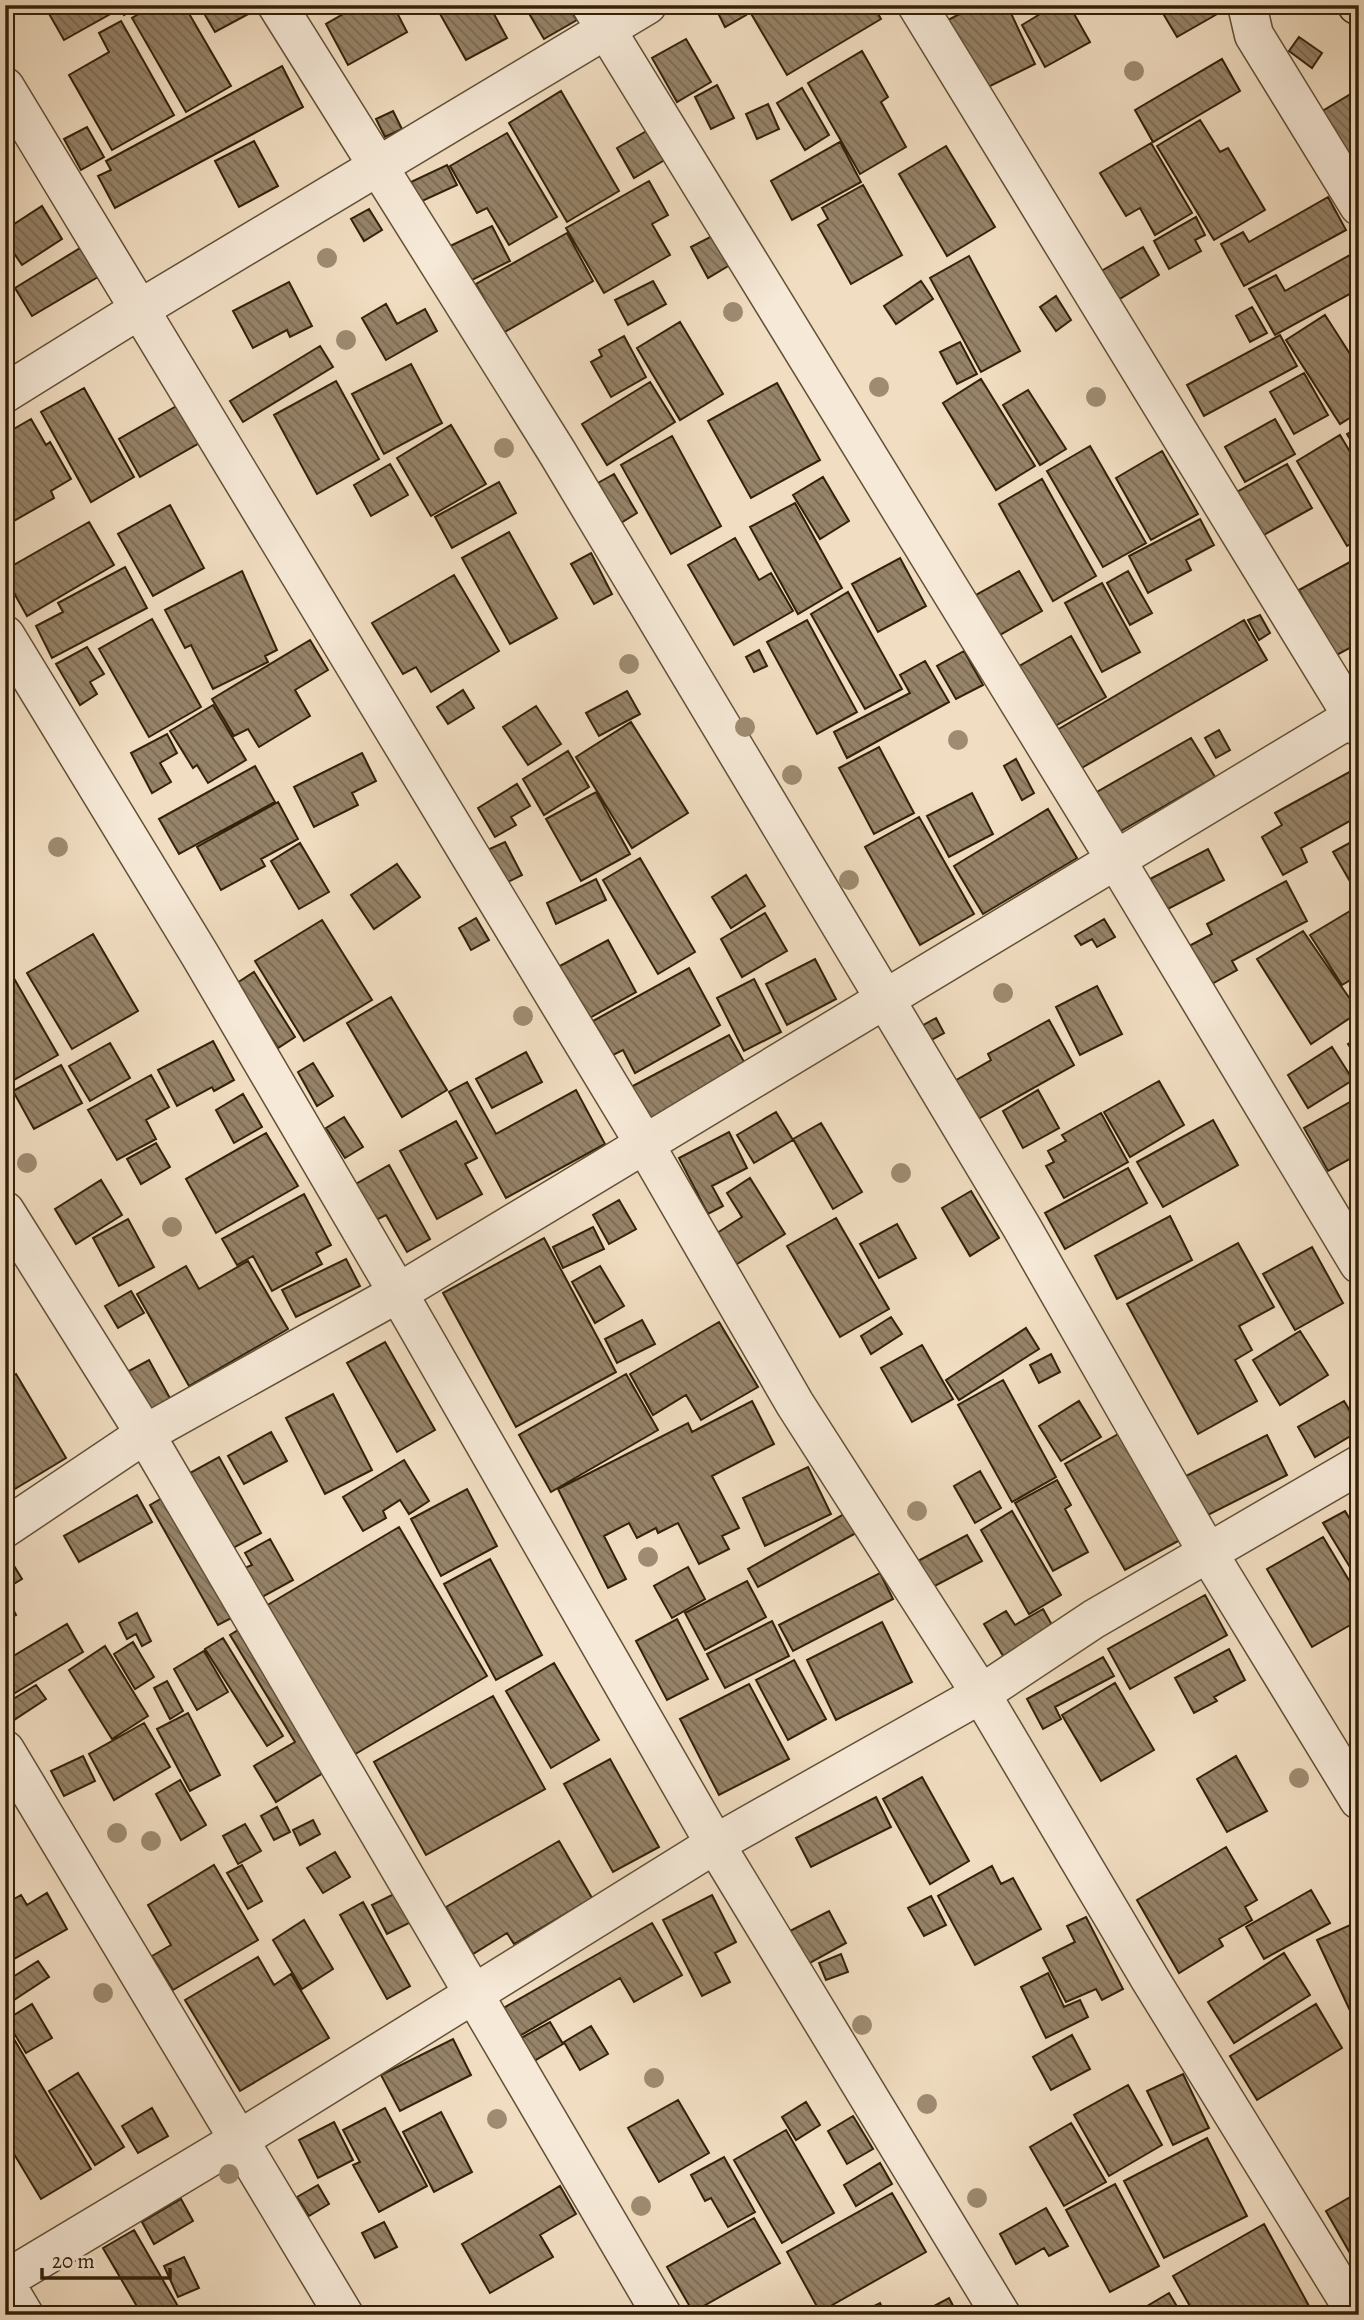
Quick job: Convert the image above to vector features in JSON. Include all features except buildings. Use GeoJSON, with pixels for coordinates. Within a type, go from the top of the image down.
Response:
{"type":"FeatureCollection","features":[{"type":"Feature","properties":{"kind":"street"},"geometry":{"type":"LineString","coordinates":[[277,5],[375,166],[557,452],[884,1002],[1021,1226],[1208,1553],[1359,1800]]}},
{"type":"Feature","properties":{"kind":"street"},"geometry":{"type":"LineString","coordinates":[[5,393],[375,166],[598,17],[647,5]]}},
{"type":"Feature","properties":{"kind":"street"},"geometry":{"type":"LineString","coordinates":[[5,1528],[145,1434],[398,1293],[1116,860],[1357,719],[917,5]]}},
{"type":"Feature","properties":{"kind":"street"},"geometry":{"type":"LineString","coordinates":[[1247,5],[1254,35],[1359,206]]}},
{"type":"Feature","properties":{"kind":"street"},"geometry":{"type":"LineString","coordinates":[[598,17],[1116,860],[1359,1264]]}},
{"type":"Feature","properties":{"kind":"street"},"geometry":{"type":"LineString","coordinates":[[5,87],[644,1143],[795,1404],[981,1693],[1150,1979],[1357,2315]]}},
{"type":"Feature","properties":{"kind":"street"},"geometry":{"type":"LineString","coordinates":[[5,635],[200,956],[398,1293],[715,1844],[1001,2315]]}},
{"type":"Feature","properties":{"kind":"street"},"geometry":{"type":"LineString","coordinates":[[5,1211],[145,1434],[475,1991],[662,2315]]}},
{"type":"Feature","properties":{"kind":"street"},"geometry":{"type":"LineString","coordinates":[[24,2315],[5,2281],[240,2139],[715,1844],[981,1693],[1094,1619],[1359,1465]]}},
{"type":"Feature","properties":{"kind":"street"},"geometry":{"type":"LineString","coordinates":[[5,1750],[344,2315]]}}]}
